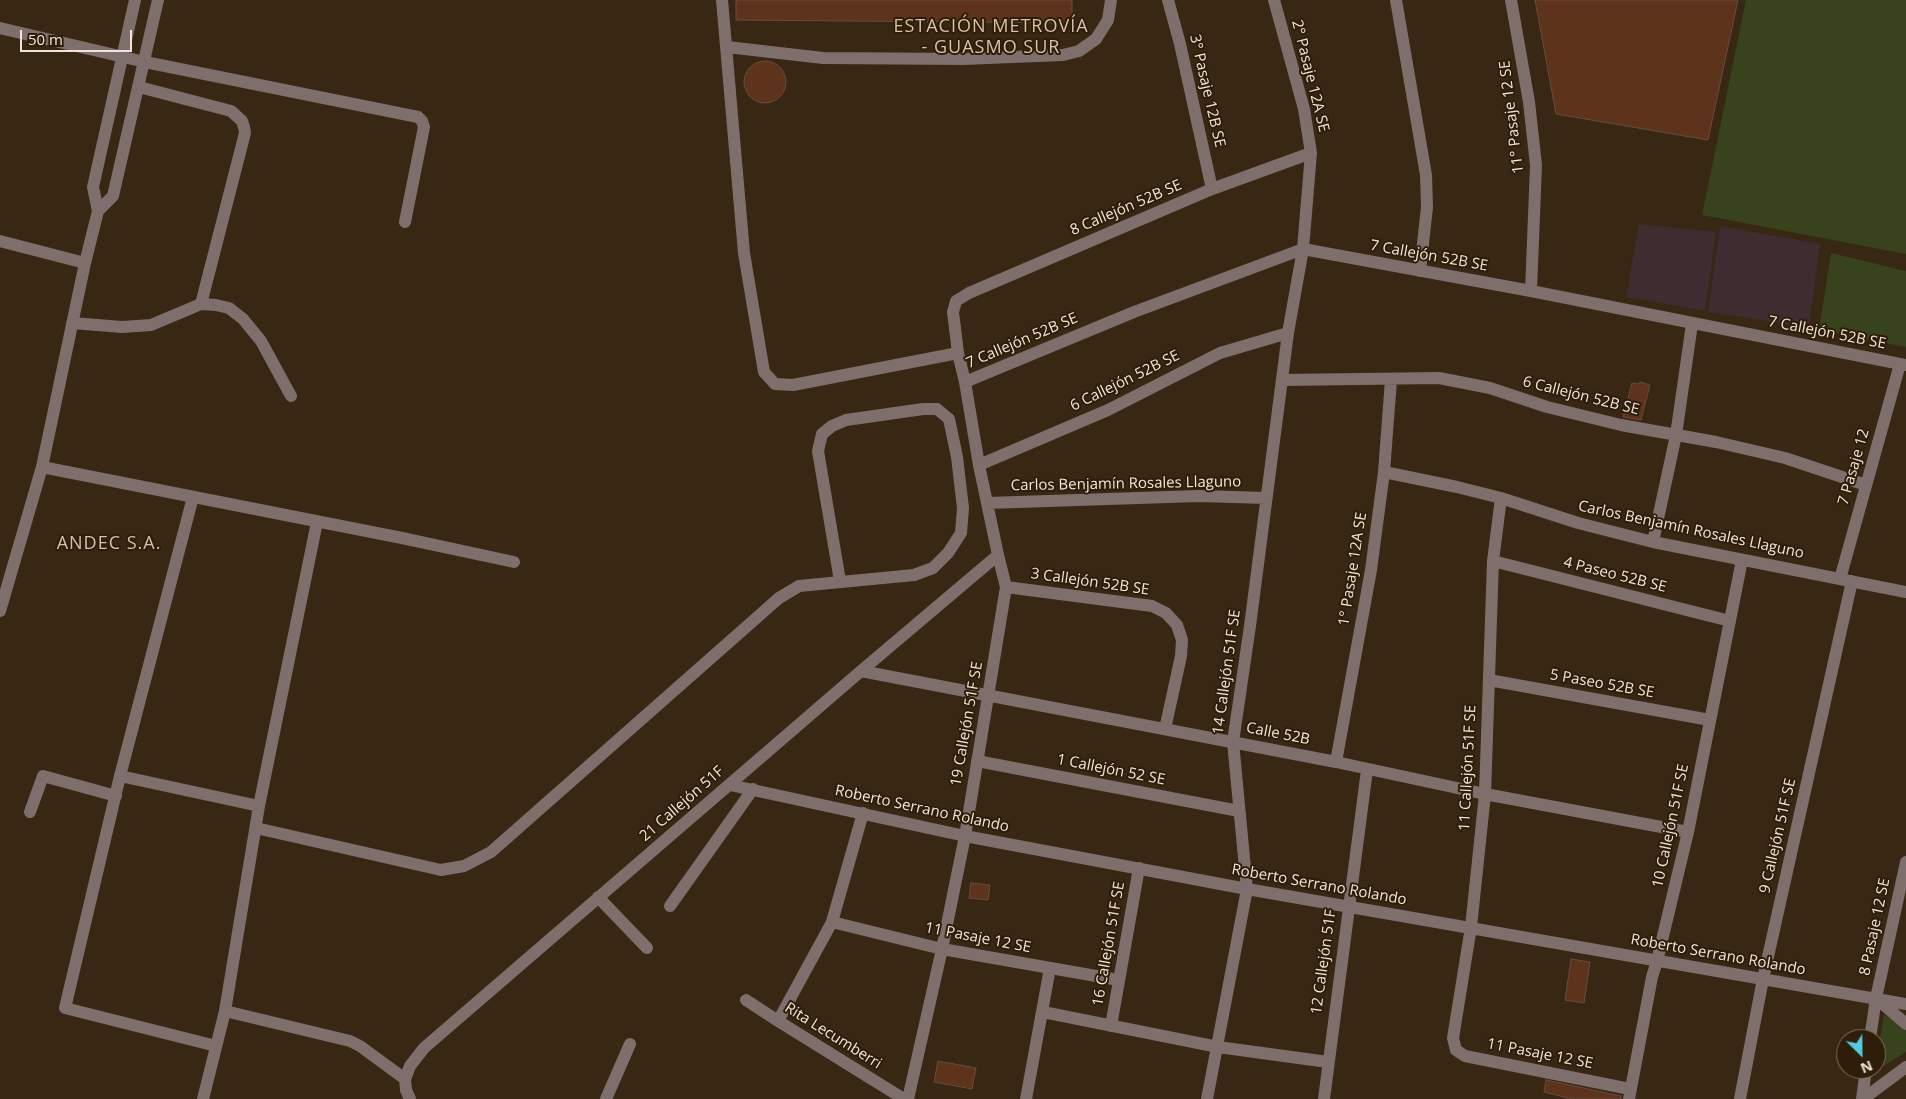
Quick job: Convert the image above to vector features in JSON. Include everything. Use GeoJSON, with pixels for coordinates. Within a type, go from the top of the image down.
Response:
{"type":"FeatureCollection","features":[{"type":"Feature","properties":{"kind":"street"},"geometry":{"type":"LineString","coordinates":[[0,611],[42,467],[85,263],[98,211],[93,187],[135,0]]}},
{"type":"Feature","properties":{"kind":"street"},"geometry":{"type":"LineString","coordinates":[[98,211],[113,196],[158,0]]}},
{"type":"Feature","properties":{"kind":"street"},"geometry":{"type":"LineString","coordinates":[[722,0],[744,253],[764,372],[775,384],[793,385],[958,353]]}},
{"type":"Feature","properties":{"kind":"street"},"geometry":{"type":"LineString","coordinates":[[727,47],[823,58],[963,59],[1063,55],[1079,51],[1096,39],[1108,20],[1111,0]]}},
{"type":"Feature","properties":{"kind":"street","name":"3° Pasaje 12B SE"},"geometry":{"type":"LineString","coordinates":[[1168,0],[1180,44],[1212,189]]}},
{"type":"Feature","properties":{"kind":"street","name":"2° Pasaje 12A SE"},"geometry":{"type":"LineString","coordinates":[[1274,0],[1304,110],[1312,153],[1303,249]]}},
{"type":"Feature","properties":{"kind":"street"},"geometry":{"type":"LineString","coordinates":[[1396,0],[1426,175],[1427,207],[1420,271]]}},
{"type":"Feature","properties":{"kind":"street","name":"11° Pasaje 12 SE"},"geometry":{"type":"LineString","coordinates":[[1512,0],[1529,102],[1536,165],[1531,291]]}},
{"type":"Feature","properties":{"kind":"street"},"geometry":{"type":"LineString","coordinates":[[0,28],[144,62],[418,117],[424,127],[405,222]]}},
{"type":"Feature","properties":{"kind":"street"},"geometry":{"type":"LineString","coordinates":[[139,87],[230,111],[242,121],[244,127],[245,133],[201,304]]}},
{"type":"Feature","properties":{"kind":"street","name":"8 Callejón 52B SE"},"geometry":{"type":"LineString","coordinates":[[956,301],[969,293],[1212,189],[1312,153]]}},
{"type":"Feature","properties":{"kind":"street"},"geometry":{"type":"LineString","coordinates":[[0,240],[85,263]]}},
{"type":"Feature","properties":{"kind":"street","name":"7 Callejón 52B SE"},"geometry":{"type":"LineString","coordinates":[[965,382],[1134,312],[1303,249],[1531,291],[1903,365]]}},
{"type":"Feature","properties":{"kind":"street","name":"14 Callejón 51F SE"},"geometry":{"type":"LineString","coordinates":[[1207,1099],[1247,889],[1234,742],[1288,333],[1303,249]]}},
{"type":"Feature","properties":{"kind":"street","name":"19 Callejón 51F SE"},"geometry":{"type":"LineString","coordinates":[[906,1099],[942,949],[965,836],[1006,587],[979,465],[965,382],[958,353],[953,312],[956,301]]}},
{"type":"Feature","properties":{"kind":"street"},"geometry":{"type":"LineString","coordinates":[[72,323],[122,327],[152,325],[201,304],[229,308],[243,319],[260,341],[291,396]]}},
{"type":"Feature","properties":{"kind":"street"},"geometry":{"type":"LineString","coordinates":[[1653,542],[1676,435],[1692,324]]}},
{"type":"Feature","properties":{"kind":"street","name":"6 Callejón 52B SE"},"geometry":{"type":"LineString","coordinates":[[979,465],[1108,410],[1220,353],[1288,333]]}},
{"type":"Feature","properties":{"kind":"street","name":"7 Pasaje 12"},"geometry":{"type":"LineString","coordinates":[[1846,580],[1866,485],[1903,365]]}},
{"type":"Feature","properties":{"kind":"street","name":"6 Callejón 52B SE"},"geometry":{"type":"LineString","coordinates":[[1282,380],[1440,378],[1490,388],[1565,411],[1621,425],[1785,458],[1866,485]]}},
{"type":"Feature","properties":{"kind":"street","name":"1° Pasaje 12A SE"},"geometry":{"type":"LineString","coordinates":[[1336,762],[1371,570],[1384,472],[1390,380]]}},
{"type":"Feature","properties":{"kind":"street"},"geometry":{"type":"LineString","coordinates":[[256,828],[441,870],[464,866],[478,860],[491,852],[780,598],[799,586],[914,575],[933,568],[948,554],[961,533],[963,508],[949,419],[938,409],[923,409],[846,420],[832,426],[822,434],[818,451],[840,581]]}},
{"type":"Feature","properties":{"kind":"street"},"geometry":{"type":"LineString","coordinates":[[42,467],[514,562]]}},
{"type":"Feature","properties":{"kind":"street","name":"Carlos Benjamín Rosales Llaguno"},"geometry":{"type":"LineString","coordinates":[[1384,472],[1457,486],[1578,523],[1653,542],[1906,592]]}},
{"type":"Feature","properties":{"kind":"street","name":"Carlos Benjamín Rosales Llaguno"},"geometry":{"type":"LineString","coordinates":[[987,504],[1199,496],[1266,498]]}},
{"type":"Feature","properties":{"kind":"street"},"geometry":{"type":"LineString","coordinates":[[193,497],[120,776],[65,1008],[216,1046]]}},
{"type":"Feature","properties":{"kind":"street","name":"11 Callejón 51F SE"},"geometry":{"type":"LineString","coordinates":[[1453,1038],[1471,927],[1485,794],[1493,561],[1501,498]]}},
{"type":"Feature","properties":{"kind":"street"},"geometry":{"type":"LineString","coordinates":[[203,1099],[225,1011],[259,806],[317,522]]}},
{"type":"Feature","properties":{"kind":"street","name":"21 Callejón 51F"},"geometry":{"type":"LineString","coordinates":[[407,1089],[410,1066],[424,1048],[998,555]]}},
{"type":"Feature","properties":{"kind":"street","name":"10 Callejón 51F SE"},"geometry":{"type":"LineString","coordinates":[[1629,1094],[1652,976],[1688,832],[1742,560]]}},
{"type":"Feature","properties":{"kind":"street","name":"4 Paseo 52B SE"},"geometry":{"type":"LineString","coordinates":[[1493,561],[1730,621]]}},
{"type":"Feature","properties":{"kind":"street","name":"9 Callejón 51F SE"},"geometry":{"type":"LineString","coordinates":[[1740,1099],[1846,580]]}},
{"type":"Feature","properties":{"kind":"street","name":"3 Callejón 52B SE"},"geometry":{"type":"LineString","coordinates":[[1006,587],[1152,606],[1166,613],[1177,625],[1182,640],[1181,656],[1165,729]]}},
{"type":"Feature","properties":{"kind":"street","name":"Calle 52B"},"geometry":{"type":"LineString","coordinates":[[861,671],[988,694],[1336,762],[1485,794],[1688,832]]}},
{"type":"Feature","properties":{"kind":"street","name":"5 Paseo 52B SE"},"geometry":{"type":"LineString","coordinates":[[1489,680],[1710,720]]}},
{"type":"Feature","properties":{"kind":"street","name":"1 Callejón 52 SE"},"geometry":{"type":"LineString","coordinates":[[977,761],[1239,811]]}},
{"type":"Feature","properties":{"kind":"street","name":"12 Callejón 51F"},"geometry":{"type":"LineString","coordinates":[[1324,1099],[1367,770]]}},
{"type":"Feature","properties":{"kind":"street"},"geometry":{"type":"LineString","coordinates":[[30,812],[43,776],[116,796]]}},
{"type":"Feature","properties":{"kind":"street"},"geometry":{"type":"LineString","coordinates":[[120,776],[259,806]]}},
{"type":"Feature","properties":{"kind":"street","name":"Roberto Serrano Rolando"},"geometry":{"type":"LineString","coordinates":[[730,785],[965,836],[1247,889],[1906,1004]]}},
{"type":"Feature","properties":{"kind":"street"},"geometry":{"type":"LineString","coordinates":[[670,906],[753,789]]}},
{"type":"Feature","properties":{"kind":"street"},"geometry":{"type":"LineString","coordinates":[[778,1021],[832,922],[864,813]]}},
{"type":"Feature","properties":{"kind":"street","name":"8 Pasaje 12 SE"},"geometry":{"type":"LineString","coordinates":[[1871,1029],[1876,998],[1906,862]]}},
{"type":"Feature","properties":{"kind":"street","name":"16 Callejón 51F SE"},"geometry":{"type":"LineString","coordinates":[[1110,1026],[1139,868]]}},
{"type":"Feature","properties":{"kind":"street"},"geometry":{"type":"LineString","coordinates":[[598,897],[647,948]]}},
{"type":"Feature","properties":{"kind":"street","name":"11 Pasaje 12 SE"},"geometry":{"type":"LineString","coordinates":[[832,922],[942,949],[1118,980]]}},
{"type":"Feature","properties":{"kind":"street"},"geometry":{"type":"LineString","coordinates":[[1026,1099],[1050,968]]}},
{"type":"Feature","properties":{"kind":"street"},"geometry":{"type":"LineString","coordinates":[[1876,998],[1906,1024]]}},
{"type":"Feature","properties":{"kind":"street","name":"Rita Lecumberri"},"geometry":{"type":"LineString","coordinates":[[746,1000],[906,1099]]}},
{"type":"Feature","properties":{"kind":"street"},"geometry":{"type":"LineString","coordinates":[[225,1011],[350,1041],[360,1046],[407,1089]]}},
{"type":"Feature","properties":{"kind":"street"},"geometry":{"type":"LineString","coordinates":[[1043,1012],[1218,1047],[1328,1062]]}},
{"type":"Feature","properties":{"kind":"street","name":"11 Pasaje 12 SE"},"geometry":{"type":"LineString","coordinates":[[1453,1038],[1456,1050],[1465,1056],[1629,1094]]}},
{"type":"Feature","properties":{"kind":"street"},"geometry":{"type":"LineString","coordinates":[[606,1099],[630,1044]]}},
{"type":"Feature","properties":{"kind":"street"},"geometry":{"type":"LineString","coordinates":[[1862,1099],[1906,1067]]}},
{"type":"Feature","properties":{"kind":"street"},"geometry":{"type":"LineString","coordinates":[[1862,1099],[1865,1079]]}},
{"type":"Feature","properties":{"kind":"shaded area"},"geometry":{"type":"Polygon","coordinates":[[[1639,224],[1716,232],[1705,311],[1626,297],[1639,224]]]}},
{"type":"Feature","properties":{"kind":"shaded area"},"geometry":{"type":"Polygon","coordinates":[[[1720,226],[1820,244],[1809,327],[1708,312],[1720,226]]]}},
{"type":"Feature","properties":{"kind":"green space"},"geometry":{"type":"Polygon","coordinates":[[[1746,0],[1906,0],[1906,254],[1702,215],[1746,0]]]}},
{"type":"Feature","properties":{"kind":"green space"},"geometry":{"type":"Polygon","coordinates":[[[1831,253],[1906,271],[1906,347],[1819,330],[1831,253]]]}},
{"type":"Feature","properties":{"kind":"green space"},"geometry":{"type":"Polygon","coordinates":[[[1884,1014],[1906,1030],[1906,1052],[1886,1065],[1886,1029],[1882,1029],[1884,1014]]]}},
{"type":"Feature","properties":{"kind":"building"},"geometry":{"type":"Polygon","coordinates":[[[736,0],[1072,0],[1072,23],[736,20],[736,0]]]}},
{"type":"Feature","properties":{"kind":"building"},"geometry":{"type":"Polygon","coordinates":[[[1535,0],[1738,0],[1708,140],[1556,114],[1535,0]]]}},
{"type":"Feature","properties":{"kind":"building"},"geometry":{"type":"Polygon","coordinates":[[[769,61],[777,64],[783,70],[786,82],[783,94],[777,100],[761,103],[753,100],[747,94],[744,78],[747,70],[753,64],[769,61]]]}},
{"type":"Feature","properties":{"kind":"building"},"geometry":{"type":"Polygon","coordinates":[[[1640,382],[1650,385],[1641,420],[1623,417],[1632,383],[1638,384],[1640,382]]]}},
{"type":"Feature","properties":{"kind":"building"},"geometry":{"type":"Polygon","coordinates":[[[971,883],[990,885],[988,900],[969,898],[971,883]]]}},
{"type":"Feature","properties":{"kind":"building"},"geometry":{"type":"Polygon","coordinates":[[[1571,959],[1590,962],[1584,1003],[1565,1000],[1571,959]]]}},
{"type":"Feature","properties":{"kind":"building"},"geometry":{"type":"Polygon","coordinates":[[[938,1061],[976,1068],[972,1089],[934,1082],[938,1061]]]}},
{"type":"Feature","properties":{"kind":"building"},"geometry":{"type":"Polygon","coordinates":[[[1546,1080],[1621,1096],[1621,1099],[1572,1099],[1544,1092],[1546,1080]]]}},
{"type":"Feature","properties":{"kind":"district","name":"ESTACIÓN METROVÍA - GUASMO SUR"},"geometry":{"type":"Point","coordinates":[991,37]}},
{"type":"Feature","properties":{"kind":"district","name":"ANDEC S.A."},"geometry":{"type":"Point","coordinates":[109,544]}}]}
